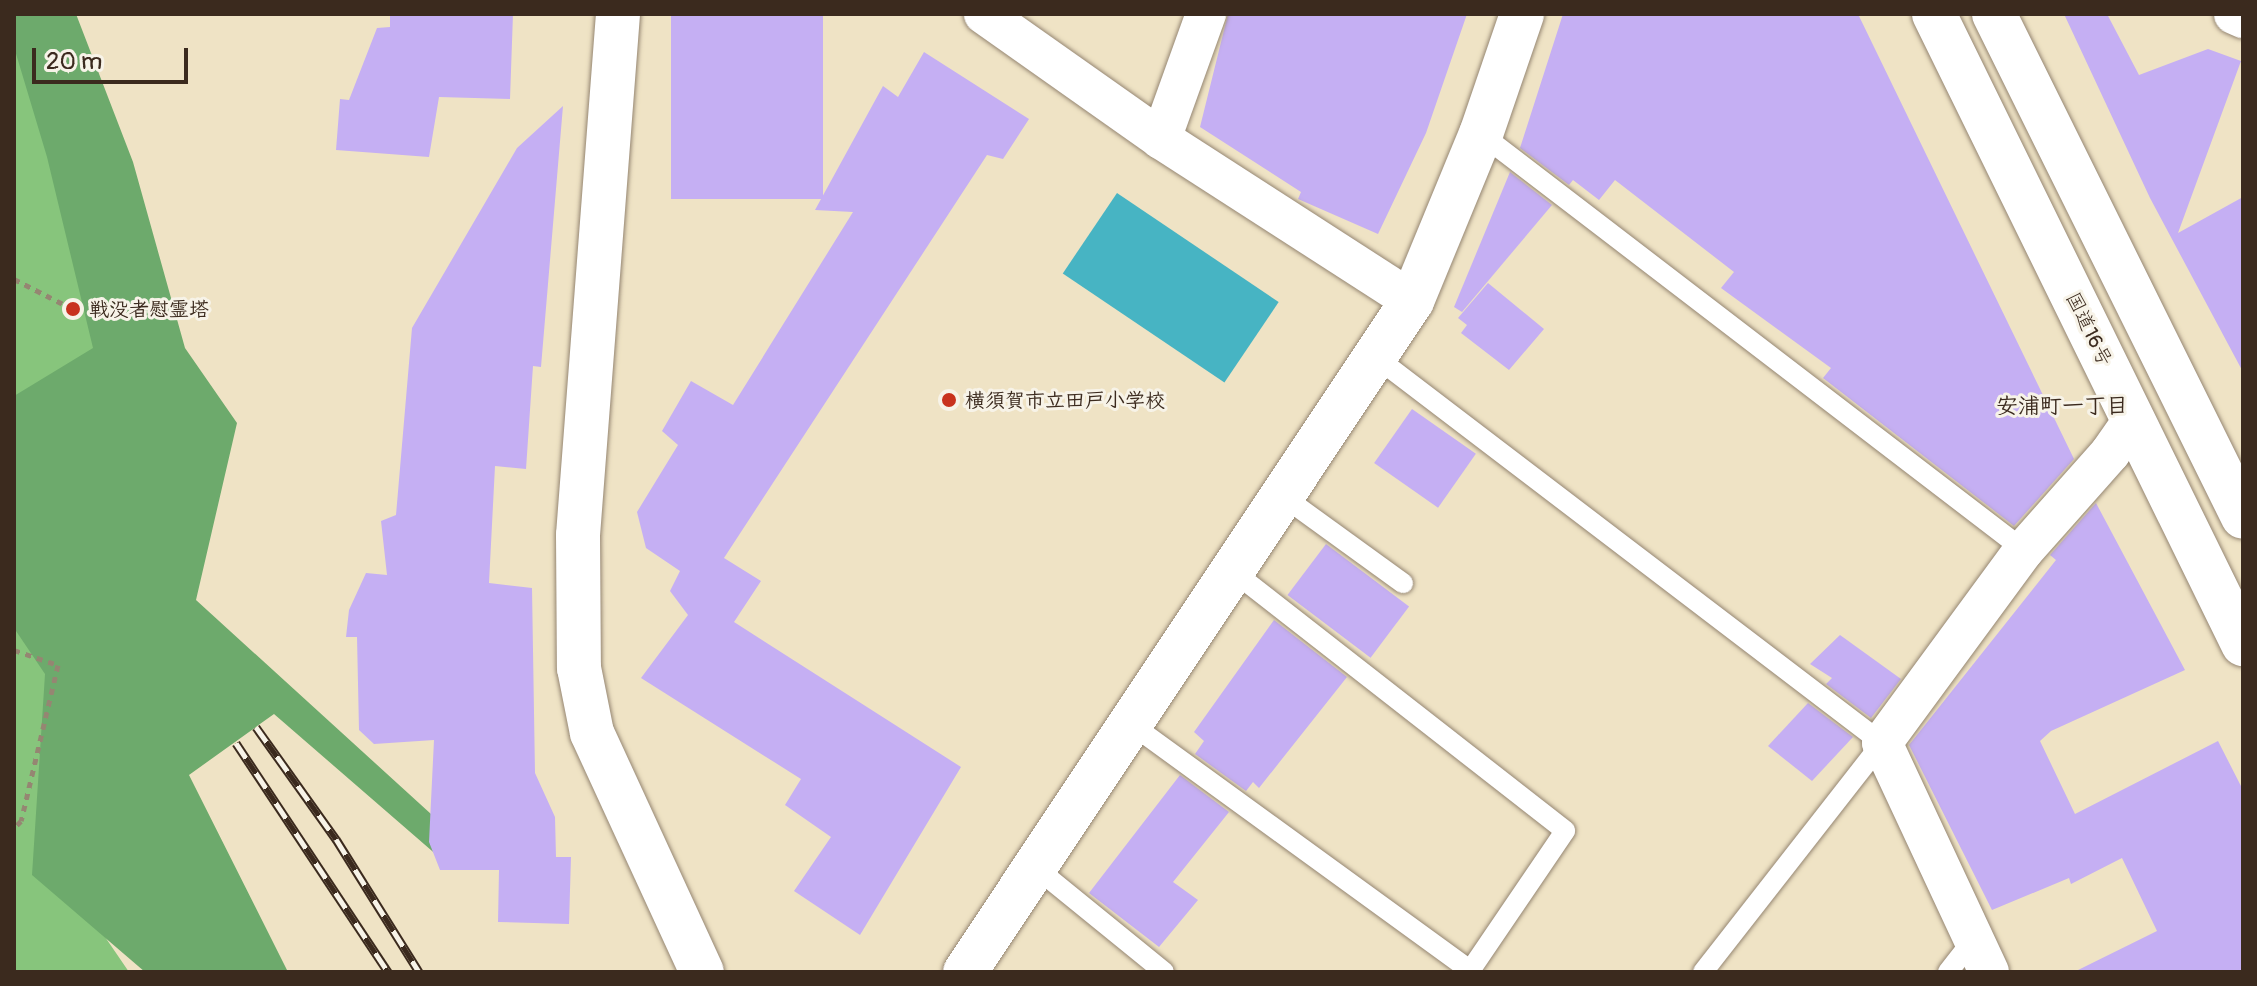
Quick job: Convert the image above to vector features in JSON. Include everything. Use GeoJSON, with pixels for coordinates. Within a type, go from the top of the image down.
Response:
{"type":"FeatureCollection","features":[{"type":"Feature","properties":{"kind":"main road"},"geometry":{"type":"LineString","coordinates":[[618,14],[578,535],[579,668],[592,733],[702,972]]}},
{"type":"Feature","properties":{"kind":"main road"},"geometry":{"type":"LineString","coordinates":[[965,972],[1377,358],[1412,301],[1481,134],[1522,14]]}},
{"type":"Feature","properties":{"kind":"main road","name":"国道16号"},"geometry":{"type":"LineString","coordinates":[[1934,14],[2243,644]]}},
{"type":"Feature","properties":{"kind":"main road"},"geometry":{"type":"LineString","coordinates":[[1994,14],[2243,517]]}},
{"type":"Feature","properties":{"kind":"street"},"geometry":{"type":"LineString","coordinates":[[984,14],[1161,139],[1412,301]]}},
{"type":"Feature","properties":{"kind":"street"},"geometry":{"type":"LineString","coordinates":[[1161,139],[1206,14]]}},
{"type":"Feature","properties":{"kind":"street"},"geometry":{"type":"LineString","coordinates":[[2234,14],[2243,18]]}},
{"type":"Feature","properties":{"kind":"street"},"geometry":{"type":"LineString","coordinates":[[1981,956],[1882,743],[2024,550],[2110,453],[2133,420]]}},
{"type":"Feature","properties":{"kind":"lane"},"geometry":{"type":"LineString","coordinates":[[1481,134],[2024,550]]}},
{"type":"Feature","properties":{"kind":"lane"},"geometry":{"type":"LineString","coordinates":[[1377,358],[1882,743],[1703,972]]}},
{"type":"Feature","properties":{"kind":"lane"},"geometry":{"type":"LineString","coordinates":[[1284,497],[1403,583]]}},
{"type":"Feature","properties":{"kind":"lane"},"geometry":{"type":"LineString","coordinates":[[1131,724],[1470,971],[1565,831],[1234,572]]}},
{"type":"Feature","properties":{"kind":"lane"},"geometry":{"type":"LineString","coordinates":[[1035,867],[1164,972]]}},
{"type":"Feature","properties":{"kind":"lane"},"geometry":{"type":"LineString","coordinates":[[1948,972],[1981,956]]}},
{"type":"Feature","properties":{"kind":"path"},"geometry":{"type":"LineString","coordinates":[[14,279],[73,309]]}},
{"type":"Feature","properties":{"kind":"path"},"geometry":{"type":"LineString","coordinates":[[14,650],[58,665],[21,821],[14,828]]}},
{"type":"Feature","properties":{"kind":"green space"},"geometry":{"type":"Polygon","coordinates":[[[14,14],[111,227],[47,852],[129,972],[14,972],[14,14]]]}},
{"type":"Feature","properties":{"kind":"green space"},"geometry":{"type":"Polygon","coordinates":[[[14,14],[76,14],[133,162],[185,348],[237,423],[196,600],[431,814],[439,857],[274,714],[189,775],[288,972],[145,972],[32,875],[45,674],[14,628],[14,396],[93,348],[47,157],[14,47],[14,14]]]}},
{"type":"Feature","properties":{"kind":"water"},"geometry":{"type":"Polygon","coordinates":[[[1117,193],[1279,302],[1224,382],[1063,273],[1117,193]]]}},
{"type":"Feature","properties":{"kind":"building"},"geometry":{"type":"Polygon","coordinates":[[[390,14],[513,14],[510,99],[439,97],[429,157],[336,150],[340,99],[349,100],[377,28],[390,27],[390,14]]]}},
{"type":"Feature","properties":{"kind":"building"},"geometry":{"type":"Polygon","coordinates":[[[671,14],[823,14],[823,199],[671,199],[671,14]]]}},
{"type":"Feature","properties":{"kind":"building"},"geometry":{"type":"Polygon","coordinates":[[[1228,14],[1467,14],[1426,133],[1378,234],[1298,199],[1301,192],[1200,127],[1228,14]]]}},
{"type":"Feature","properties":{"kind":"building"},"geometry":{"type":"Polygon","coordinates":[[[1563,14],[1858,14],[2074,459],[2014,526],[1823,378],[1831,368],[1721,288],[1734,272],[1615,180],[1599,200],[1573,180],[1569,185],[1520,148],[1563,14]]]}},
{"type":"Feature","properties":{"kind":"building"},"geometry":{"type":"Polygon","coordinates":[[[2064,14],[2107,14],[2139,75],[2208,49],[2241,61],[2178,233],[2243,197],[2243,372],[2150,198],[2064,14]]]}},
{"type":"Feature","properties":{"kind":"building"},"geometry":{"type":"Polygon","coordinates":[[[924,52],[1029,119],[1003,159],[987,155],[724,558],[761,581],[734,622],[961,767],[860,935],[794,891],[831,837],[785,805],[801,779],[641,678],[688,615],[670,591],[680,571],[646,548],[637,512],[678,445],[662,431],[691,381],[733,405],[853,212],[815,210],[883,86],[898,97],[924,52]]]}},
{"type":"Feature","properties":{"kind":"building"},"geometry":{"type":"Polygon","coordinates":[[[563,106],[541,367],[533,366],[526,469],[495,466],[489,583],[532,588],[535,773],[555,817],[556,857],[571,857],[569,924],[498,922],[499,870],[440,870],[429,842],[434,740],[374,744],[359,730],[357,637],[346,637],[349,610],[366,573],[387,575],[381,521],[396,515],[412,328],[517,148],[563,106]]]}},
{"type":"Feature","properties":{"kind":"building"},"geometry":{"type":"Polygon","coordinates":[[[1510,172],[1552,205],[1462,312],[1454,307],[1510,172]]]}},
{"type":"Feature","properties":{"kind":"building"},"geometry":{"type":"Polygon","coordinates":[[[1488,283],[1544,329],[1509,370],[1461,333],[1467,325],[1458,318],[1488,283]]]}},
{"type":"Feature","properties":{"kind":"building"},"geometry":{"type":"Polygon","coordinates":[[[1412,409],[1476,454],[1438,508],[1374,463],[1412,409]]]}},
{"type":"Feature","properties":{"kind":"building"},"geometry":{"type":"Polygon","coordinates":[[[2096,503],[2185,670],[2051,731],[2040,741],[2075,814],[2218,741],[2243,790],[2243,972],[2074,972],[2157,931],[2122,858],[2071,884],[2069,878],[1992,910],[1909,745],[2056,560],[2050,555],[2096,503]]]}},
{"type":"Feature","properties":{"kind":"building"},"geometry":{"type":"Polygon","coordinates":[[[1326,544],[1409,607],[1371,658],[1287,595],[1326,544]]]}},
{"type":"Feature","properties":{"kind":"building"},"geometry":{"type":"Polygon","coordinates":[[[1274,620],[1347,677],[1259,788],[1253,782],[1246,791],[1195,754],[1204,741],[1194,732],[1274,620]]]}},
{"type":"Feature","properties":{"kind":"building"},"geometry":{"type":"Polygon","coordinates":[[[1840,635],[1901,679],[1871,718],[1826,684],[1832,678],[1810,664],[1840,635]]]}},
{"type":"Feature","properties":{"kind":"building"},"geometry":{"type":"Polygon","coordinates":[[[1808,703],[1853,737],[1812,781],[1768,746],[1808,703]]]}},
{"type":"Feature","properties":{"kind":"building"},"geometry":{"type":"Polygon","coordinates":[[[1180,775],[1229,812],[1173,882],[1198,900],[1159,947],[1089,893],[1180,775]]]}},
{"type":"Feature","properties":{"kind":"railway"},"geometry":{"type":"LineString","coordinates":[[256,727],[336,839],[419,972]]}},
{"type":"Feature","properties":{"kind":"railway"},"geometry":{"type":"LineString","coordinates":[[236,743],[388,972]]}},
{"type":"Feature","properties":{"kind":"place","name":"戦没者慰霊塔"},"geometry":{"type":"Point","coordinates":[73,309]}},
{"type":"Feature","properties":{"kind":"place","name":"横須賀市立田戸小学校"},"geometry":{"type":"Point","coordinates":[949,400]}},
{"type":"Feature","properties":{"kind":"district","name":"安浦町一丁目"},"geometry":{"type":"Point","coordinates":[2062,407]}}]}
